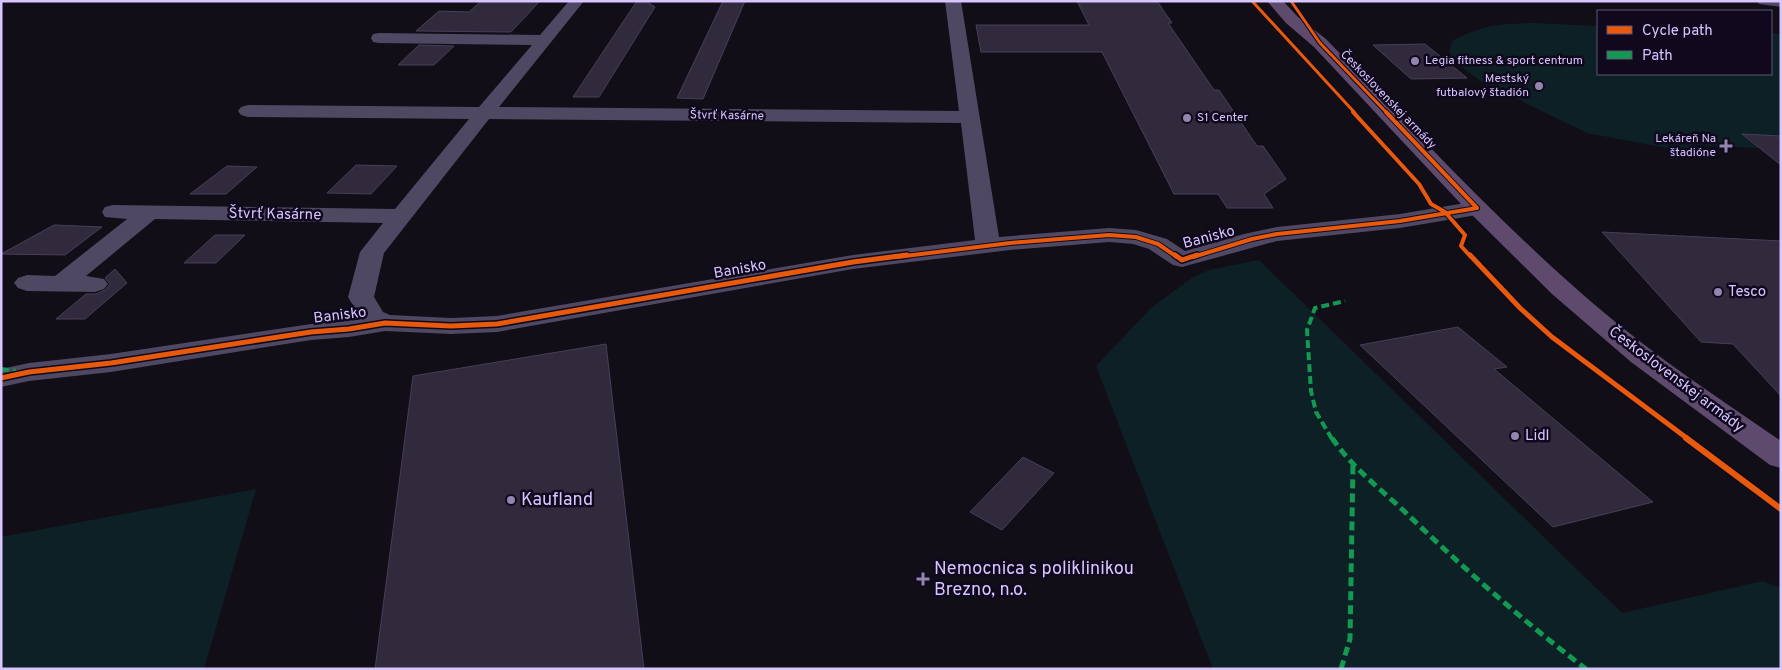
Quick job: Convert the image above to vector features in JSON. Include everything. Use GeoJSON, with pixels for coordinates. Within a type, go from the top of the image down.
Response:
{"type":"FeatureCollection","features":[{"type":"Feature","properties":{"kind":"main road","name":"Československej armády"},"geometry":{"type":"LineString","coordinates":[[1274,1],[1292,20],[1320,43],[1476,208],[1561,290],[1604,327],[1693,395],[1781,457]]}},
{"type":"Feature","properties":{"kind":"main road","name":"Československej armády"},"geometry":{"type":"LineString","coordinates":[[1291,1],[1320,43]]}},
{"type":"Feature","properties":{"kind":"street"},"geometry":{"type":"LineString","coordinates":[[385,323],[373,317],[361,297],[372,252],[577,1]]}},
{"type":"Feature","properties":{"kind":"street"},"geometry":{"type":"LineString","coordinates":[[952,1],[988,246]]}},
{"type":"Feature","properties":{"kind":"street"},"geometry":{"type":"LineString","coordinates":[[1764,1],[1781,2]]}},
{"type":"Feature","properties":{"kind":"street"},"geometry":{"type":"LineString","coordinates":[[379,38],[545,40]]}},
{"type":"Feature","properties":{"kind":"street","name":"Štvrť Kasárne"},"geometry":{"type":"LineString","coordinates":[[248,110],[969,117]]}},
{"type":"Feature","properties":{"kind":"street","name":"Banisko"},"geometry":{"type":"LineString","coordinates":[[1,378],[29,372],[111,363],[385,323],[451,326],[497,324],[853,262],[988,246],[1090,236],[1136,237],[1158,244],[1182,260],[1252,239],[1277,234],[1400,221],[1476,208]]}},
{"type":"Feature","properties":{"kind":"street","name":"Štvrť Kasárne"},"geometry":{"type":"LineString","coordinates":[[113,212],[400,216]]}},
{"type":"Feature","properties":{"kind":"street"},"geometry":{"type":"LineString","coordinates":[[62,284],[149,213]]}},
{"type":"Feature","properties":{"kind":"street"},"geometry":{"type":"LineString","coordinates":[[27,283],[95,284]]}},
{"type":"Feature","properties":{"kind":"green space","name":"Mestský futbalový štadión"},"geometry":{"type":"Polygon","coordinates":[[[1531,23],[1597,26],[1597,75],[1772,75],[1772,33],[1781,34],[1781,149],[1695,145],[1702,152],[1677,150],[1587,133],[1480,81],[1453,60],[1449,51],[1452,41],[1472,32],[1499,25],[1531,23]]]}},
{"type":"Feature","properties":{"kind":"green space"},"geometry":{"type":"Polygon","coordinates":[[[1259,260],[1622,613],[1763,581],[1781,588],[1781,669],[1213,669],[1096,366],[1152,307],[1192,278],[1209,270],[1259,260]]]}},
{"type":"Feature","properties":{"kind":"green space"},"geometry":{"type":"Polygon","coordinates":[[[256,489],[204,669],[1,669],[1,537],[256,489]]]}},
{"type":"Feature","properties":{"kind":"building"},"geometry":{"type":"Polygon","coordinates":[[[481,1],[540,1],[511,32],[416,31],[439,11],[469,12],[481,1]]]}},
{"type":"Feature","properties":{"kind":"building"},"geometry":{"type":"Polygon","coordinates":[[[637,1],[646,1],[655,7],[599,97],[573,97],[637,1]]]}},
{"type":"Feature","properties":{"kind":"building"},"geometry":{"type":"Polygon","coordinates":[[[723,1],[745,1],[703,99],[677,98],[723,1]]]}},
{"type":"Feature","properties":{"kind":"building","name":"S1 Center"},"geometry":{"type":"Polygon","coordinates":[[[1077,1],[1157,1],[1172,23],[1168,23],[1214,90],[1219,90],[1257,146],[1263,146],[1286,179],[1264,194],[1273,208],[1227,208],[1218,194],[1174,194],[1102,52],[981,52],[976,25],[1089,25],[1077,1]]]}},
{"type":"Feature","properties":{"kind":"building"},"geometry":{"type":"Polygon","coordinates":[[[1425,44],[1467,78],[1411,79],[1373,45],[1425,44]]]}},
{"type":"Feature","properties":{"kind":"building"},"geometry":{"type":"Polygon","coordinates":[[[419,45],[454,46],[434,65],[398,65],[419,45]]]}},
{"type":"Feature","properties":{"kind":"building"},"geometry":{"type":"Polygon","coordinates":[[[1742,134],[1781,136],[1781,165],[1742,134]]]}},
{"type":"Feature","properties":{"kind":"building"},"geometry":{"type":"Polygon","coordinates":[[[356,165],[397,166],[371,194],[327,193],[356,165]]]}},
{"type":"Feature","properties":{"kind":"building"},"geometry":{"type":"Polygon","coordinates":[[[227,166],[257,167],[226,194],[190,194],[227,166]]]}},
{"type":"Feature","properties":{"kind":"building"},"geometry":{"type":"Polygon","coordinates":[[[54,225],[102,227],[65,255],[1,254],[54,225]]]}},
{"type":"Feature","properties":{"kind":"building","name":"Tesco"},"geometry":{"type":"Polygon","coordinates":[[[1602,232],[1781,241],[1781,396],[1733,344],[1701,342],[1602,232]]]}},
{"type":"Feature","properties":{"kind":"building"},"geometry":{"type":"Polygon","coordinates":[[[215,235],[245,235],[216,263],[184,263],[215,235]]]}},
{"type":"Feature","properties":{"kind":"building"},"geometry":{"type":"Polygon","coordinates":[[[115,269],[127,283],[85,319],[56,319],[86,294],[96,294],[105,290],[110,284],[105,278],[115,269]]]}},
{"type":"Feature","properties":{"kind":"building","name":"Lidl"},"geometry":{"type":"Polygon","coordinates":[[[1458,327],[1507,367],[1494,369],[1653,502],[1553,527],[1360,345],[1458,327]]]}},
{"type":"Feature","properties":{"kind":"building"},"geometry":{"type":"Polygon","coordinates":[[[606,344],[644,669],[375,669],[413,376],[606,344]]]}},
{"type":"Feature","properties":{"kind":"building"},"geometry":{"type":"Polygon","coordinates":[[[1023,457],[1054,473],[1002,530],[970,512],[1023,457]]]}},
{"type":"Feature","properties":{"kind":"marked path"},"geometry":{"type":"LineString","coordinates":[[1345,301],[1315,308],[1307,330],[1311,391],[1316,412],[1333,440],[1363,473],[1450,555],[1532,627],[1586,669]]}},
{"type":"Feature","properties":{"kind":"marked path"},"geometry":{"type":"LineString","coordinates":[[1,369],[16,371]]}},
{"type":"Feature","properties":{"kind":"marked path"},"geometry":{"type":"LineString","coordinates":[[1341,669],[1350,639],[1353,463]]}},
{"type":"Feature","properties":{"kind":"cycle path"},"geometry":{"type":"LineString","coordinates":[[1252,1],[1419,184],[1431,204],[1445,212],[1465,235],[1461,246],[1520,308],[1552,337],[1781,509]]}},
{"type":"Feature","properties":{"kind":"cycle path"},"geometry":{"type":"LineString","coordinates":[[1291,1],[1320,43],[1477,208]]}},
{"type":"Feature","properties":{"kind":"cycle path"},"geometry":{"type":"LineString","coordinates":[[1,378],[29,372],[111,363],[311,332],[349,329],[385,323],[451,326],[497,324],[853,262],[1010,243],[1109,235],[1136,237],[1158,244],[1182,260],[1252,239],[1277,234],[1400,221],[1477,208]]}},
{"type":"Feature","properties":{"kind":"place","name":"Legia fitness & sport centrum"},"geometry":{"type":"Point","coordinates":[1415,61]}},
{"type":"Feature","properties":{"kind":"place","name":"Mestský futbalový štadión"},"geometry":{"type":"Point","coordinates":[1539,86]}},
{"type":"Feature","properties":{"kind":"place","name":"S1 Center"},"geometry":{"type":"Point","coordinates":[1187,118]}},
{"type":"Feature","properties":{"kind":"place","name":"Lekáreň Na štadióne"},"geometry":{"type":"Point","coordinates":[1726,146]}},
{"type":"Feature","properties":{"kind":"place","name":"Tesco"},"geometry":{"type":"Point","coordinates":[1718,292]}},
{"type":"Feature","properties":{"kind":"place","name":"Lidl"},"geometry":{"type":"Point","coordinates":[1515,436]}},
{"type":"Feature","properties":{"kind":"place","name":"Kaufland"},"geometry":{"type":"Point","coordinates":[511,500]}},
{"type":"Feature","properties":{"kind":"place","name":"Nemocnica s poliklinikou Brezno, n.o."},"geometry":{"type":"Point","coordinates":[923,579]}}]}
